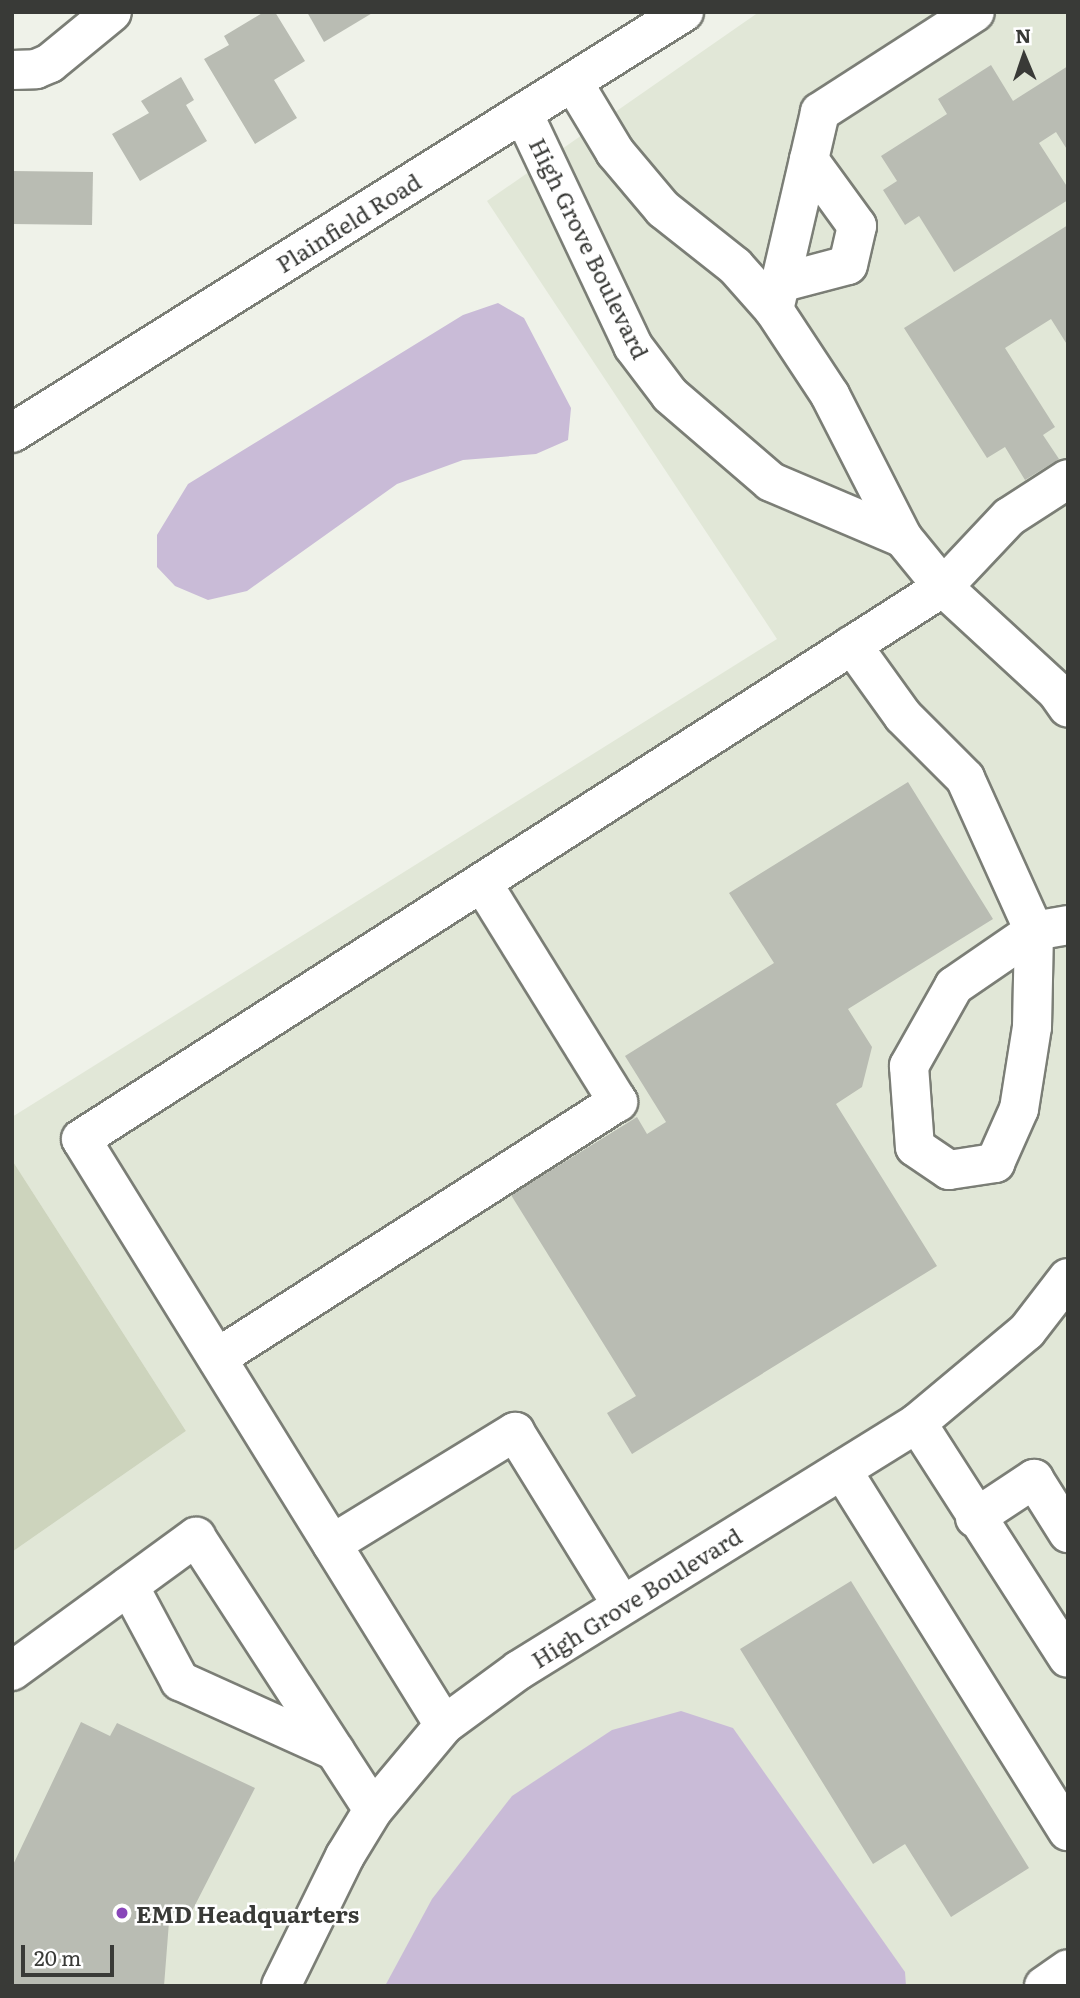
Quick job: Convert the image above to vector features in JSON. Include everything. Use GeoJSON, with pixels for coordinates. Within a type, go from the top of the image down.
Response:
{"type":"FeatureCollection","features":[{"type":"Feature","properties":{"kind":"street"},"geometry":{"type":"LineString","coordinates":[[12,70],[36,69],[50,63],[112,12]]}},
{"type":"Feature","properties":{"kind":"street","name":"Plainfield Road"},"geometry":{"type":"LineString","coordinates":[[12,433],[684,12]]}},
{"type":"Feature","properties":{"kind":"street"},"geometry":{"type":"LineString","coordinates":[[777,297],[820,112],[975,12]]}},
{"type":"Feature","properties":{"kind":"street","name":"High Grove Boulevard"},"geometry":{"type":"LineString","coordinates":[[573,82],[615,152],[663,209],[777,297],[903,538],[943,587],[1057,692],[1068,708]]}},
{"type":"Feature","properties":{"kind":"street","name":"High Grove Boulevard"},"geometry":{"type":"LineString","coordinates":[[523,113],[633,346],[670,395],[771,482],[903,538]]}},
{"type":"Feature","properties":{"kind":"street"},"geometry":{"type":"LineString","coordinates":[[777,297],[848,265],[857,226],[808,160]]}},
{"type":"Feature","properties":{"kind":"street"},"geometry":{"type":"LineString","coordinates":[[444,1725],[81,1139],[943,587],[1009,517],[1068,479]]}},
{"type":"Feature","properties":{"kind":"street"},"geometry":{"type":"LineString","coordinates":[[852,645],[903,716],[965,778],[1051,928],[1019,1109],[995,1163],[949,1170],[915,1147],[909,1066],[954,986],[1051,928]]}},
{"type":"Feature","properties":{"kind":"street"},"geometry":{"type":"LineString","coordinates":[[217,1358],[618,1101],[482,883]]}},
{"type":"Feature","properties":{"kind":"street","name":"High Grove Boulevard"},"geometry":{"type":"LineString","coordinates":[[281,1986],[345,1856],[373,1810],[444,1725],[519,1670],[918,1423],[1027,1331],[1068,1278]]}},
{"type":"Feature","properties":{"kind":"street"},"geometry":{"type":"LineString","coordinates":[[918,1423],[975,1518],[1068,1658]]}},
{"type":"Feature","properties":{"kind":"street"},"geometry":{"type":"LineString","coordinates":[[332,1544],[515,1432],[622,1605]]}},
{"type":"Feature","properties":{"kind":"street"},"geometry":{"type":"LineString","coordinates":[[842,1470],[1068,1831]]}},
{"type":"Feature","properties":{"kind":"street"},"geometry":{"type":"LineString","coordinates":[[975,1518],[1034,1479],[1068,1533]]}},
{"type":"Feature","properties":{"kind":"street"},"geometry":{"type":"LineString","coordinates":[[12,1671],[196,1537],[373,1810]]}},
{"type":"Feature","properties":{"kind":"street"},"geometry":{"type":"LineString","coordinates":[[129,1586],[180,1681],[335,1751]]}},
{"type":"Feature","properties":{"kind":"street"},"geometry":{"type":"LineString","coordinates":[[1044,1986],[1068,1969]]}},
{"type":"Feature","properties":{"kind":"shaded area"},"geometry":{"type":"Polygon","coordinates":[[[759,12],[1068,12],[1068,1986],[12,1986],[12,1552],[186,1431],[12,1160],[12,1117],[777,639],[487,201],[759,12]]]}},
{"type":"Feature","properties":{"kind":"shaded area"},"geometry":{"type":"Polygon","coordinates":[[[498,303],[524,318],[571,408],[568,440],[536,454],[463,460],[397,484],[247,591],[208,600],[175,586],[157,567],[157,535],[188,484],[463,315],[498,303]]]}},
{"type":"Feature","properties":{"kind":"shaded area"},"geometry":{"type":"Polygon","coordinates":[[[12,1160],[186,1431],[12,1552],[12,1160]]]}},
{"type":"Feature","properties":{"kind":"shaded area"},"geometry":{"type":"Polygon","coordinates":[[[681,1711],[733,1728],[905,1972],[906,1986],[385,1986],[432,1899],[512,1796],[612,1730],[681,1711]]]}},
{"type":"Feature","properties":{"kind":"building"},"geometry":{"type":"Polygon","coordinates":[[[264,12],[275,12],[305,61],[274,80],[297,118],[255,144],[204,59],[229,45],[224,36],[264,12]]]}},
{"type":"Feature","properties":{"kind":"building"},"geometry":{"type":"Polygon","coordinates":[[[307,12],[374,12],[324,42],[307,12]]]}},
{"type":"Feature","properties":{"kind":"building"},"geometry":{"type":"Polygon","coordinates":[[[991,65],[1013,101],[1068,66],[1068,151],[1056,132],[1039,143],[1068,188],[1068,200],[954,272],[919,216],[905,225],[883,190],[897,181],[881,156],[947,114],[938,99],[991,65]]]}},
{"type":"Feature","properties":{"kind":"building"},"geometry":{"type":"Polygon","coordinates":[[[181,77],[194,100],[186,105],[207,141],[140,181],[112,134],[149,113],[141,101],[181,77]]]}},
{"type":"Feature","properties":{"kind":"building"},"geometry":{"type":"Polygon","coordinates":[[[12,171],[93,172],[92,225],[12,224],[12,171]]]}},
{"type":"Feature","properties":{"kind":"building"},"geometry":{"type":"Polygon","coordinates":[[[1068,225],[1068,346],[1051,319],[1005,348],[1055,427],[1043,435],[1059,459],[1025,480],[1005,447],[987,458],[904,328],[1068,225]]]}},
{"type":"Feature","properties":{"kind":"building"},"geometry":{"type":"Polygon","coordinates":[[[908,782],[993,919],[848,1009],[872,1047],[862,1087],[836,1104],[937,1266],[632,1454],[607,1413],[636,1396],[511,1195],[637,1117],[647,1134],[666,1122],[625,1056],[774,963],[729,893],[908,782]]]}},
{"type":"Feature","properties":{"kind":"building"},"geometry":{"type":"Polygon","coordinates":[[[851,1581],[1029,1868],[951,1917],[905,1844],[873,1864],[740,1649],[851,1581]]]}},
{"type":"Feature","properties":{"kind":"building"},"geometry":{"type":"Polygon","coordinates":[[[81,1722],[110,1736],[117,1723],[255,1788],[192,1911],[175,1911],[169,1922],[164,1986],[12,1986],[12,1867],[81,1722]]]}},
{"type":"Feature","properties":{"kind":"place","name":"EMD Headquarters"},"geometry":{"type":"Point","coordinates":[122,1913]}}]}
